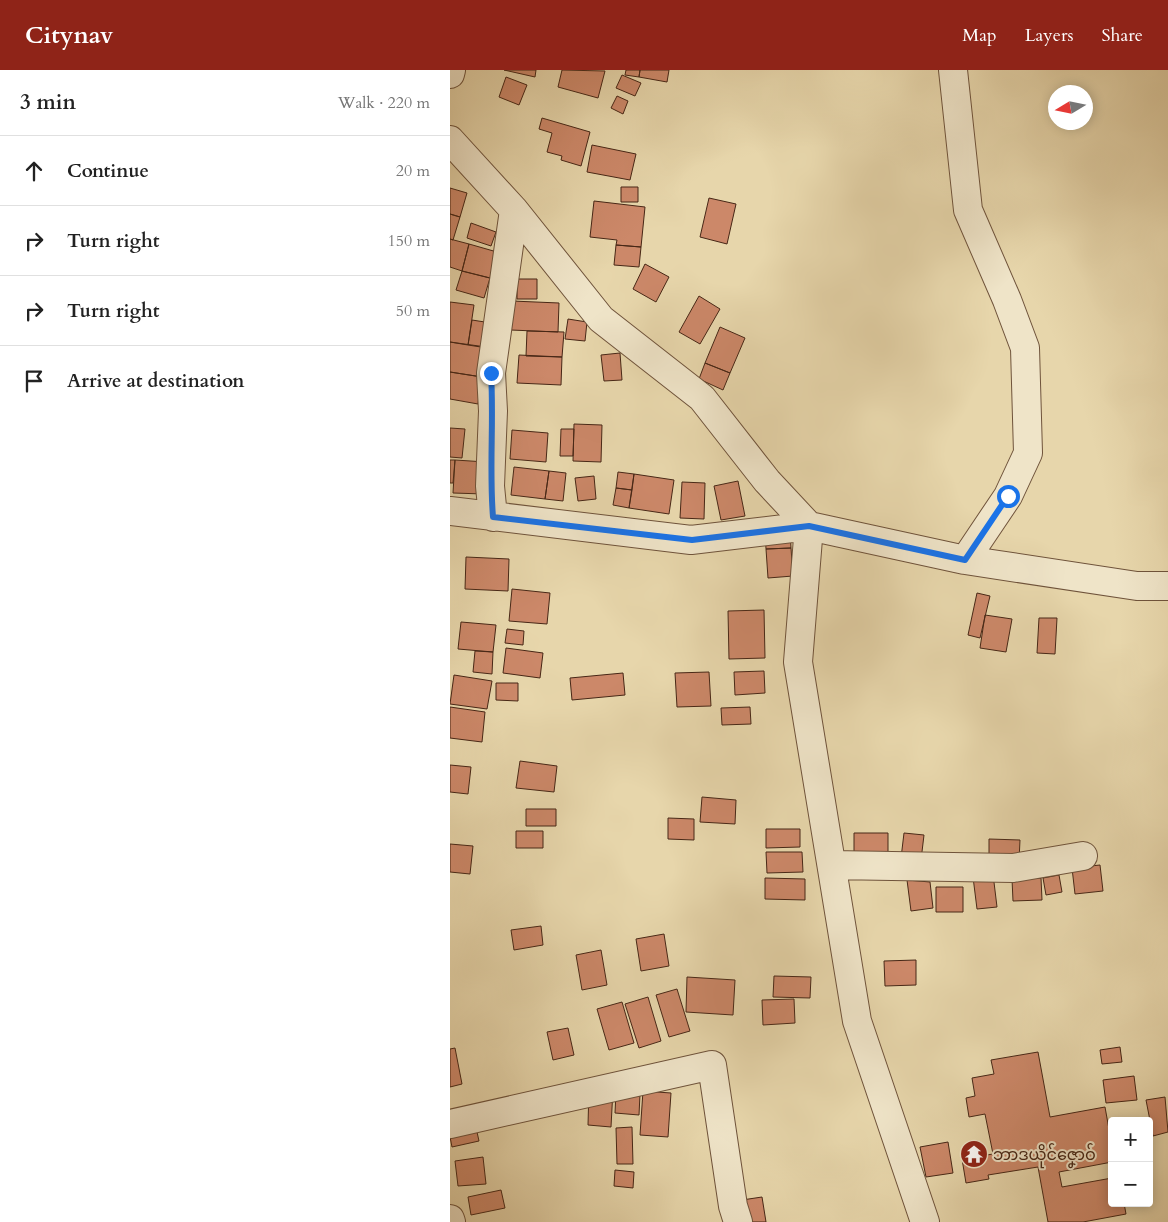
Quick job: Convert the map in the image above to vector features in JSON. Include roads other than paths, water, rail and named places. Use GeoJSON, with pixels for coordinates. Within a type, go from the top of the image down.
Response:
{"type":"FeatureCollection","features":[{"type":"Feature","properties":{"kind":"street"},"geometry":{"type":"LineString","coordinates":[[450,74],[451,70]]}},
{"type":"Feature","properties":{"kind":"street"},"geometry":{"type":"LineString","coordinates":[[953,70],[968,210],[1007,300],[1025,348],[1028,453],[1008,496],[965,560]]}},
{"type":"Feature","properties":{"kind":"street"},"geometry":{"type":"LineString","coordinates":[[450,140],[514,210],[601,319],[702,398],[767,481],[809,526],[798,662],[857,1021],[925,1222]]}},
{"type":"Feature","properties":{"kind":"street"},"geometry":{"type":"LineString","coordinates":[[493,517],[490,486],[493,411],[491,373],[514,210]]}},
{"type":"Feature","properties":{"kind":"street"},"geometry":{"type":"LineString","coordinates":[[450,510],[493,517],[692,540],[809,526],[965,560],[1137,586],[1168,586]]}},
{"type":"Feature","properties":{"kind":"street"},"geometry":{"type":"LineString","coordinates":[[832,865],[1013,868],[1082,856]]}},
{"type":"Feature","properties":{"kind":"street"},"geometry":{"type":"LineString","coordinates":[[450,1124],[712,1064],[733,1206],[738,1222]]}},
{"type":"Feature","properties":{"kind":"place","name":"ဘာဒယိုင်ဇၞောဝ်"},"geometry":{"type":"Point","coordinates":[974,1154]}}]}
